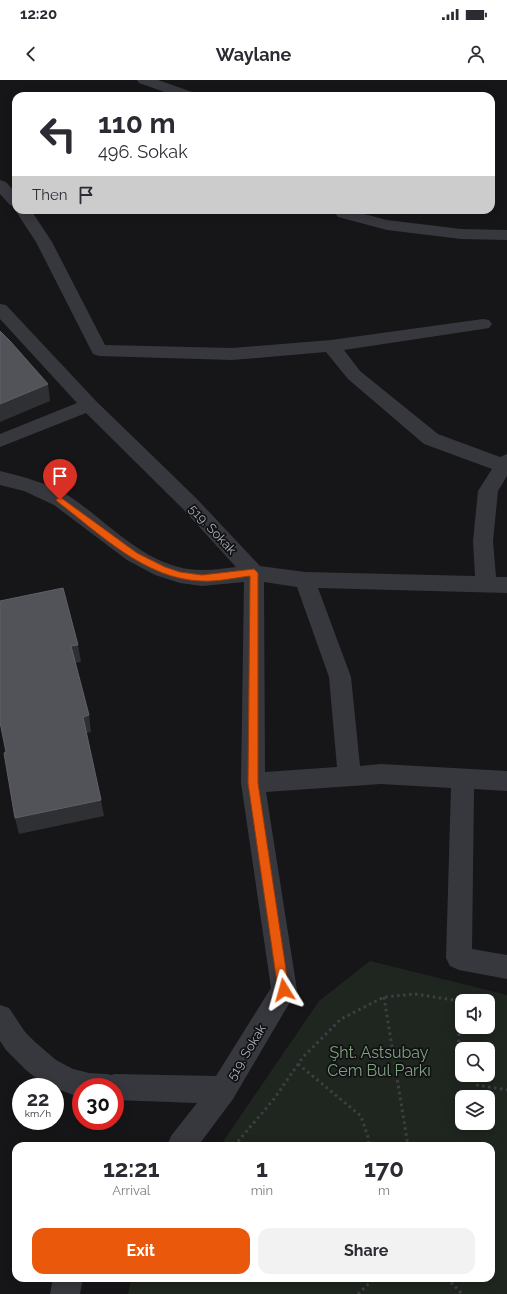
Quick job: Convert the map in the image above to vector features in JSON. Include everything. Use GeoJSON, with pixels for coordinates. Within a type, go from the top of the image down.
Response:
{"type":"FeatureCollection","features":[{"type":"Feature","properties":{"kind":"street"},"geometry":{"type":"LineString","coordinates":[[144,80],[178,92]]}},
{"type":"Feature","properties":{"kind":"street"},"geometry":{"type":"LineString","coordinates":[[0,185],[12,198]]}},
{"type":"Feature","properties":{"kind":"street"},"geometry":{"type":"LineString","coordinates":[[26,214],[44,242],[99,350],[232,354],[331,346],[483,324]]}},
{"type":"Feature","properties":{"kind":"street"},"geometry":{"type":"LineString","coordinates":[[344,214],[387,225],[461,234],[507,235]]}},
{"type":"Feature","properties":{"kind":"street","name":"519. Sokak"},"geometry":{"type":"LineString","coordinates":[[0,309],[88,405],[190,504],[254,573],[253,783],[284,990],[223,1090],[184,1142]]}},
{"type":"Feature","properties":{"kind":"street"},"geometry":{"type":"LineString","coordinates":[[331,346],[354,375],[431,439],[505,463],[488,491],[483,541],[486,585]]}},
{"type":"Feature","properties":{"kind":"street"},"geometry":{"type":"LineString","coordinates":[[0,441],[88,405]]}},
{"type":"Feature","properties":{"kind":"street"},"geometry":{"type":"LineString","coordinates":[[0,478],[30,486],[60,500],[134,555],[162,570],[180,575],[202,578],[254,573],[305,580],[507,585]]}},
{"type":"Feature","properties":{"kind":"street"},"geometry":{"type":"LineString","coordinates":[[486,585],[507,570]]}},
{"type":"Feature","properties":{"kind":"street"},"geometry":{"type":"LineString","coordinates":[[305,580],[340,678],[349,776]]}},
{"type":"Feature","properties":{"kind":"street"},"geometry":{"type":"LineString","coordinates":[[253,783],[381,774],[507,781]]}},
{"type":"Feature","properties":{"kind":"street"},"geometry":{"type":"LineString","coordinates":[[463,778],[459,958],[507,967]]}},
{"type":"Feature","properties":{"kind":"street"},"geometry":{"type":"LineString","coordinates":[[0,1017],[10,1036],[36,1062],[54,1076],[72,1082]]}},
{"type":"Feature","properties":{"kind":"street"},"geometry":{"type":"LineString","coordinates":[[124,1087],[223,1090]]}},
{"type":"Feature","properties":{"kind":"street"},"geometry":{"type":"LineString","coordinates":[[65,1294],[67,1282]]}},
{"type":"Feature","properties":{"kind":"path"},"geometry":{"type":"LineString","coordinates":[[239,1142],[274,1099],[303,1057],[341,1019],[384,996],[415,994],[460,1001],[459,1042]]}},
{"type":"Feature","properties":{"kind":"path"},"geometry":{"type":"LineString","coordinates":[[384,996],[407,1142]]}},
{"type":"Feature","properties":{"kind":"path"},"geometry":{"type":"LineString","coordinates":[[298,1064],[361,1116],[369,1142]]}},
{"type":"Feature","properties":{"kind":"path"},"geometry":{"type":"LineString","coordinates":[[475,1082],[477,1085],[507,1090]]}},
{"type":"Feature","properties":{"kind":"path"},"geometry":{"type":"LineString","coordinates":[[358,1294],[372,1282]]}},
{"type":"Feature","properties":{"kind":"path"},"geometry":{"type":"LineString","coordinates":[[451,1282],[462,1294]]}},
{"type":"Feature","properties":{"kind":"green space","name":"Şht. Astsubay Cem Bul Parkı"},"geometry":{"type":"Polygon","coordinates":[[[370,961],[507,995],[507,1294],[128,1294],[130,1282],[495,1282],[495,1142],[223,1142],[319,1001],[370,961]]]}},
{"type":"Feature","properties":{"kind":"building"},"geometry":{"type":"Polygon","coordinates":[[[0,331],[48,384],[0,404],[0,331]]]}},
{"type":"Feature","properties":{"kind":"building"},"geometry":{"type":"Polygon","coordinates":[[[63,588],[78,645],[71,646],[89,715],[83,717],[101,800],[15,818],[4,753],[6,752],[0,722],[0,601],[63,588]]]}},
{"type":"Feature","properties":{"kind":"route"},"geometry":{"type":"LineString","coordinates":[[60,500],[134,555],[162,570],[180,575],[202,578],[254,573],[253,783],[284,990]]}}]}
